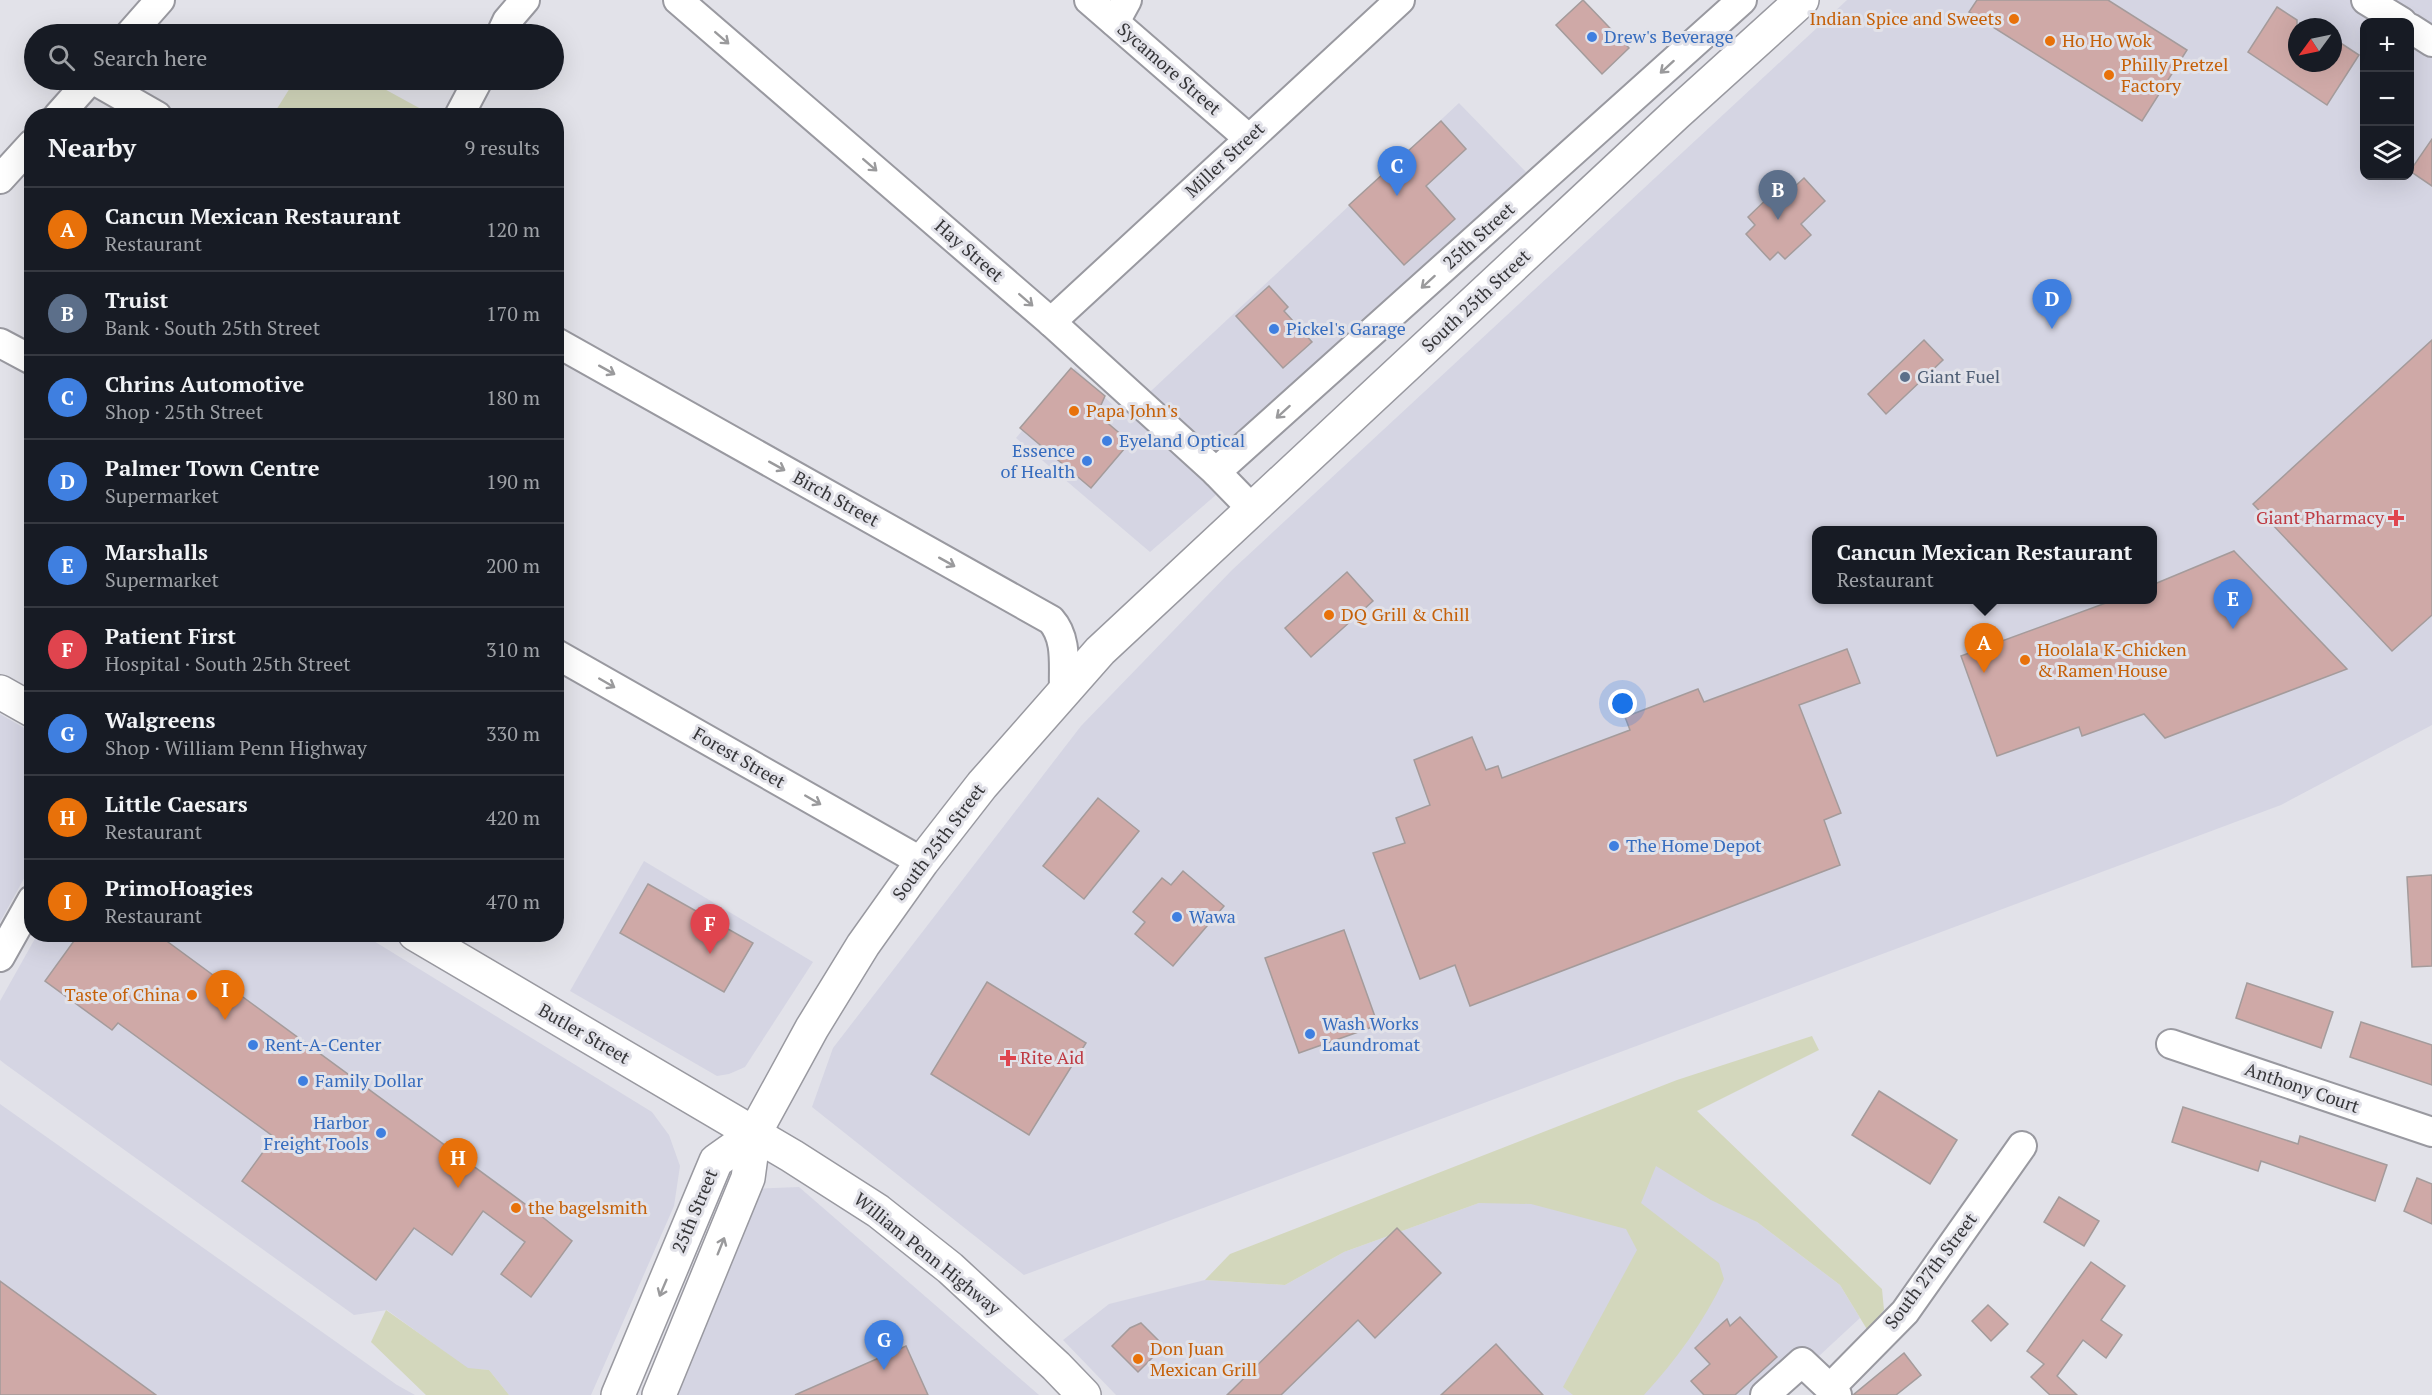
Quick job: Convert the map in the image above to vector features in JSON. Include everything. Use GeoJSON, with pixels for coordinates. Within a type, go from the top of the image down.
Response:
{"type":"FeatureCollection","features":[{"type":"Feature","properties":{"kind":"main road","name":"South 25th Street"},"geometry":{"type":"LineString","coordinates":[[754,1134],[838,983],[922,862],[982,785],[1100,651],[1676,114],[1802,0]]}},
{"type":"Feature","properties":{"kind":"main road"},"geometry":{"type":"LineString","coordinates":[[0,692],[24,706]]}},
{"type":"Feature","properties":{"kind":"main road","name":"Butler Street"},"geometry":{"type":"LineString","coordinates":[[429,942],[754,1134]]}},
{"type":"Feature","properties":{"kind":"main road","name":"25th Street"},"geometry":{"type":"LineString","coordinates":[[618,1395],[716,1161],[754,1134]]}},
{"type":"Feature","properties":{"kind":"main road","name":"25th Street"},"geometry":{"type":"LineString","coordinates":[[659,1395],[748,1178],[754,1134]]}},
{"type":"Feature","properties":{"kind":"main road","name":"William Penn Highway"},"geometry":{"type":"LineString","coordinates":[[754,1134],[842,1187],[912,1238],[997,1310],[1084,1395]]}},
{"type":"Feature","properties":{"kind":"street"},"geometry":{"type":"LineString","coordinates":[[139,24],[159,0]]}},
{"type":"Feature","properties":{"kind":"street"},"geometry":{"type":"LineString","coordinates":[[506,24],[525,0]]}},
{"type":"Feature","properties":{"kind":"street","name":"Hay Street"},"geometry":{"type":"LineString","coordinates":[[678,0],[1051,322],[1216,472],[1253,510]]}},
{"type":"Feature","properties":{"kind":"street","name":"Sycamore Street"},"geometry":{"type":"LineString","coordinates":[[1089,0],[1121,11],[1248,138]]}},
{"type":"Feature","properties":{"kind":"street","name":"Miller Street"},"geometry":{"type":"LineString","coordinates":[[1051,322],[1400,0]]}},
{"type":"Feature","properties":{"kind":"street","name":"25th Street"},"geometry":{"type":"LineString","coordinates":[[1216,472],[1742,0]]}},
{"type":"Feature","properties":{"kind":"street"},"geometry":{"type":"LineString","coordinates":[[2366,0],[2395,18]]}},
{"type":"Feature","properties":{"kind":"street"},"geometry":{"type":"LineString","coordinates":[[2414,31],[2432,42]]}},
{"type":"Feature","properties":{"kind":"street"},"geometry":{"type":"LineString","coordinates":[[66,108],[83,90]]}},
{"type":"Feature","properties":{"kind":"street"},"geometry":{"type":"LineString","coordinates":[[110,90],[143,108]]}},
{"type":"Feature","properties":{"kind":"street"},"geometry":{"type":"LineString","coordinates":[[463,108],[473,90]]}},
{"type":"Feature","properties":{"kind":"street"},"geometry":{"type":"LineString","coordinates":[[0,179],[24,153]]}},
{"type":"Feature","properties":{"kind":"street"},"geometry":{"type":"LineString","coordinates":[[0,343],[24,356]]}},
{"type":"Feature","properties":{"kind":"street","name":"Birch Street"},"geometry":{"type":"LineString","coordinates":[[564,346],[1051,620],[1059,628],[1063,640],[1064,690]]}},
{"type":"Feature","properties":{"kind":"street","name":"Forest Street"},"geometry":{"type":"LineString","coordinates":[[564,659],[922,862]]}},
{"type":"Feature","properties":{"kind":"street"},"geometry":{"type":"LineString","coordinates":[[0,957],[24,914]]}},
{"type":"Feature","properties":{"kind":"street","name":"Anthony Court"},"geometry":{"type":"LineString","coordinates":[[2171,1044],[2432,1132]]}},
{"type":"Feature","properties":{"kind":"street","name":"South 27th Street"},"geometry":{"type":"LineString","coordinates":[[1833,1391],[1905,1312],[2022,1146]]}},
{"type":"Feature","properties":{"kind":"street"},"geometry":{"type":"LineString","coordinates":[[1765,1395],[1802,1362],[1833,1391]]}},
{"type":"Feature","properties":{"kind":"shaded area"},"geometry":{"type":"Polygon","coordinates":[[[1847,0],[2432,0],[2432,725],[2281,805],[1024,1275],[812,1107],[833,1048],[1081,726],[1232,570],[1847,0]]]}},
{"type":"Feature","properties":{"kind":"shaded area"},"geometry":{"type":"Polygon","coordinates":[[[1459,103],[1526,172],[1220,456],[1217,494],[1150,552],[1016,438],[1075,368],[1119,411],[1152,390],[1459,103]]]}},
{"type":"Feature","properties":{"kind":"shaded area"},"geometry":{"type":"Polygon","coordinates":[[[0,714],[24,728],[24,878],[0,922],[0,714]]]}},
{"type":"Feature","properties":{"kind":"shaded area"},"geometry":{"type":"Polygon","coordinates":[[[644,861],[813,962],[745,1067],[717,1076],[570,991],[644,861]]]}},
{"type":"Feature","properties":{"kind":"shaded area"},"geometry":{"type":"Polygon","coordinates":[[[33,942],[375,942],[652,1112],[669,1135],[680,1166],[674,1206],[591,1395],[509,1395],[489,1370],[468,1369],[387,1310],[354,1315],[0,1060],[0,1001],[33,942]]]}},
{"type":"Feature","properties":{"kind":"shaded area"},"geometry":{"type":"Polygon","coordinates":[[[0,1104],[397,1385],[415,1395],[0,1395],[0,1104]]]}},
{"type":"Feature","properties":{"kind":"shaded area"},"geometry":{"type":"Polygon","coordinates":[[[1658,1130],[1757,1222],[1840,1285],[1860,1318],[1777,1395],[1116,1395],[1063,1340],[1109,1304],[1205,1280],[1285,1285],[1344,1252],[1479,1203],[1658,1130]]]}},
{"type":"Feature","properties":{"kind":"shaded area"},"geometry":{"type":"Polygon","coordinates":[[[799,1187],[1039,1395],[661,1395],[752,1189],[799,1187]]]}},
{"type":"Feature","properties":{"kind":"green space"},"geometry":{"type":"Polygon","coordinates":[[[289,90],[386,90],[419,108],[277,108],[289,90]]]}},
{"type":"Feature","properties":{"kind":"green space"},"geometry":{"type":"Polygon","coordinates":[[[1812,1036],[1819,1050],[1697,1111],[1882,1289],[1884,1310],[1868,1331],[1840,1285],[1757,1222],[1711,1200],[1656,1166],[1641,1203],[1719,1263],[1724,1279],[1708,1310],[1688,1340],[1644,1395],[1573,1395],[1563,1387],[1637,1250],[1626,1229],[1531,1204],[1479,1203],[1344,1252],[1285,1285],[1205,1280],[1230,1254],[1677,1080],[1812,1036]]]}},
{"type":"Feature","properties":{"kind":"green space"},"geometry":{"type":"Polygon","coordinates":[[[386,1310],[468,1368],[489,1370],[509,1395],[426,1395],[371,1342],[386,1310]]]}},
{"type":"Feature","properties":{"kind":"building","name":"Drew's Beverage"},"geometry":{"type":"Polygon","coordinates":[[[1583,0],[1629,48],[1602,74],[1556,25],[1583,0]]]}},
{"type":"Feature","properties":{"kind":"building"},"geometry":{"type":"Polygon","coordinates":[[[1977,0],[2108,0],[2187,50],[2142,121],[1969,12],[1977,0]]]}},
{"type":"Feature","properties":{"kind":"building"},"geometry":{"type":"Polygon","coordinates":[[[2277,7],[2294,18],[2288,18],[2288,72],[2342,72],[2342,44],[2359,55],[2327,105],[2248,52],[2277,7]]]}},
{"type":"Feature","properties":{"kind":"building"},"geometry":{"type":"Polygon","coordinates":[[[1441,121],[1466,149],[1426,186],[1455,219],[1404,265],[1349,205],[1441,121]]]}},
{"type":"Feature","properties":{"kind":"building"},"geometry":{"type":"Polygon","coordinates":[[[2432,139],[2432,186],[2414,174],[2414,165],[2432,139]]]}},
{"type":"Feature","properties":{"kind":"building"},"geometry":{"type":"Polygon","coordinates":[[[1804,178],[1825,201],[1801,224],[1811,235],[1785,259],[1778,252],[1770,260],[1746,234],[1755,225],[1748,217],[1772,194],[1779,201],[1804,178]]]}},
{"type":"Feature","properties":{"kind":"building","name":"Pickel's Garage"},"geometry":{"type":"Polygon","coordinates":[[[1269,286],[1288,307],[1284,311],[1312,342],[1283,368],[1236,316],[1269,286]]]}},
{"type":"Feature","properties":{"kind":"building","name":"Giant Fuel"},"geometry":{"type":"Polygon","coordinates":[[[1924,340],[1943,360],[1886,414],[1868,394],[1924,340]]]}},
{"type":"Feature","properties":{"kind":"building"},"geometry":{"type":"Polygon","coordinates":[[[2432,340],[2432,615],[2392,651],[2253,504],[2432,340]]]}},
{"type":"Feature","properties":{"kind":"building"},"geometry":{"type":"Polygon","coordinates":[[[1071,368],[1105,396],[1097,414],[1130,442],[1091,488],[1020,428],[1071,368]]]}},
{"type":"Feature","properties":{"kind":"building"},"geometry":{"type":"Polygon","coordinates":[[[2234,551],[2347,669],[2165,738],[2144,714],[2082,736],[2079,727],[1997,756],[1961,656],[2103,604],[2157,604],[2157,583],[2234,551]]]}},
{"type":"Feature","properties":{"kind":"building","name":"DQ Grill & Chill"},"geometry":{"type":"Polygon","coordinates":[[[1347,572],[1373,601],[1311,657],[1285,628],[1347,572]]]}},
{"type":"Feature","properties":{"kind":"building","name":"The Home Depot"},"geometry":{"type":"Polygon","coordinates":[[[1847,649],[1860,683],[1799,705],[1841,813],[1824,820],[1840,865],[1470,1006],[1455,965],[1420,979],[1373,853],[1405,843],[1396,818],[1430,805],[1414,760],[1472,737],[1486,770],[1498,766],[1502,778],[1630,730],[1625,717],[1698,689],[1704,702],[1847,649]]]}},
{"type":"Feature","properties":{"kind":"building"},"geometry":{"type":"Polygon","coordinates":[[[1098,798],[1139,831],[1084,899],[1043,866],[1098,798]]]}},
{"type":"Feature","properties":{"kind":"building","name":"Wawa"},"geometry":{"type":"Polygon","coordinates":[[[1183,871],[1224,906],[1173,966],[1135,934],[1145,922],[1133,912],[1162,878],[1171,885],[1183,871]]]}},
{"type":"Feature","properties":{"kind":"building"},"geometry":{"type":"Polygon","coordinates":[[[2432,875],[2432,966],[2412,967],[2407,877],[2432,875]]]}},
{"type":"Feature","properties":{"kind":"building"},"geometry":{"type":"Polygon","coordinates":[[[648,884],[753,943],[724,992],[620,933],[648,884]]]}},
{"type":"Feature","properties":{"kind":"building"},"geometry":{"type":"Polygon","coordinates":[[[1344,930],[1378,1025],[1299,1053],[1265,958],[1344,930]]]}},
{"type":"Feature","properties":{"kind":"building"},"geometry":{"type":"Polygon","coordinates":[[[73,942],[168,942],[540,1215],[572,1241],[531,1297],[501,1274],[525,1242],[483,1211],[452,1255],[414,1228],[376,1280],[242,1181],[274,1137],[118,1023],[112,1030],[45,981],[73,942]]]}},
{"type":"Feature","properties":{"kind":"building","name":"Rite Aid"},"geometry":{"type":"Polygon","coordinates":[[[987,982],[1086,1043],[1029,1135],[931,1074],[987,982]]]}},
{"type":"Feature","properties":{"kind":"building"},"geometry":{"type":"Polygon","coordinates":[[[2247,983],[2333,1012],[2321,1048],[2236,1018],[2247,983]]]}},
{"type":"Feature","properties":{"kind":"building"},"geometry":{"type":"Polygon","coordinates":[[[2361,1022],[2432,1045],[2432,1085],[2350,1057],[2361,1022]]]}},
{"type":"Feature","properties":{"kind":"building"},"geometry":{"type":"Polygon","coordinates":[[[1879,1091],[1957,1140],[1930,1184],[1852,1135],[1879,1091]]]}},
{"type":"Feature","properties":{"kind":"building"},"geometry":{"type":"Polygon","coordinates":[[[2183,1107],[2298,1144],[2300,1136],[2387,1165],[2375,1201],[2261,1161],[2258,1171],[2172,1142],[2183,1107]]]}},
{"type":"Feature","properties":{"kind":"building"},"geometry":{"type":"Polygon","coordinates":[[[2417,1178],[2432,1184],[2432,1224],[2404,1211],[2417,1178]]]}},
{"type":"Feature","properties":{"kind":"building"},"geometry":{"type":"Polygon","coordinates":[[[2059,1197],[2099,1221],[2084,1246],[2044,1222],[2059,1197]]]}},
{"type":"Feature","properties":{"kind":"building"},"geometry":{"type":"Polygon","coordinates":[[[1397,1228],[1441,1273],[1375,1338],[1358,1320],[1281,1395],[1227,1395],[1397,1228]]]}},
{"type":"Feature","properties":{"kind":"building"},"geometry":{"type":"Polygon","coordinates":[[[2091,1262],[2125,1286],[2101,1320],[2122,1335],[2106,1358],[2083,1340],[2057,1376],[2077,1395],[2050,1395],[2031,1377],[2044,1364],[2027,1351],[2091,1262]]]}},
{"type":"Feature","properties":{"kind":"building"},"geometry":{"type":"Polygon","coordinates":[[[0,1281],[156,1395],[0,1395],[0,1281]]]}},
{"type":"Feature","properties":{"kind":"building"},"geometry":{"type":"Polygon","coordinates":[[[1988,1305],[2008,1324],[1991,1341],[1972,1321],[1988,1305]]]}},
{"type":"Feature","properties":{"kind":"building"},"geometry":{"type":"Polygon","coordinates":[[[1740,1317],[1777,1357],[1735,1395],[1704,1395],[1691,1381],[1710,1364],[1695,1348],[1727,1319],[1730,1326],[1740,1317]]]}},
{"type":"Feature","properties":{"kind":"building","name":"Don Juan Mexican Grill"},"geometry":{"type":"Polygon","coordinates":[[[1141,1323],[1164,1346],[1138,1372],[1112,1346],[1130,1328],[1141,1323]]]}},
{"type":"Feature","properties":{"kind":"building"},"geometry":{"type":"Polygon","coordinates":[[[1496,1344],[1543,1395],[1441,1395],[1496,1344]]]}},
{"type":"Feature","properties":{"kind":"building"},"geometry":{"type":"Polygon","coordinates":[[[906,1346],[928,1395],[795,1395],[906,1346]]]}},
{"type":"Feature","properties":{"kind":"building"},"geometry":{"type":"Polygon","coordinates":[[[1904,1353],[1921,1375],[1896,1395],[1853,1395],[1904,1353]]]}},
{"type":"Feature","properties":{"kind":"place","name":"Indian Spice and Sweets"},"geometry":{"type":"Point","coordinates":[2014,19]}},
{"type":"Feature","properties":{"kind":"place","name":"Drew's Beverage"},"geometry":{"type":"Point","coordinates":[1592,37]}},
{"type":"Feature","properties":{"kind":"place","name":"Ho Ho Wok"},"geometry":{"type":"Point","coordinates":[2050,41]}},
{"type":"Feature","properties":{"kind":"place","name":"Philly Pretzel Factory"},"geometry":{"type":"Point","coordinates":[2109,75]}},
{"type":"Feature","properties":{"kind":"place","name":"Chrins Automotive"},"geometry":{"type":"Point","coordinates":[1397,196]}},
{"type":"Feature","properties":{"kind":"place","name":"Truist"},"geometry":{"type":"Point","coordinates":[1778,220]}},
{"type":"Feature","properties":{"kind":"place","name":"Pickel's Garage"},"geometry":{"type":"Point","coordinates":[1274,329]}},
{"type":"Feature","properties":{"kind":"place","name":"Palmer Town Centre"},"geometry":{"type":"Point","coordinates":[2052,329]}},
{"type":"Feature","properties":{"kind":"place","name":"Giant Fuel"},"geometry":{"type":"Point","coordinates":[1905,377]}},
{"type":"Feature","properties":{"kind":"place","name":"Papa John's"},"geometry":{"type":"Point","coordinates":[1074,411]}},
{"type":"Feature","properties":{"kind":"place","name":"Eyeland Optical"},"geometry":{"type":"Point","coordinates":[1107,441]}},
{"type":"Feature","properties":{"kind":"place","name":"Essence of Health"},"geometry":{"type":"Point","coordinates":[1087,461]}},
{"type":"Feature","properties":{"kind":"place","name":"Giant Pharmacy"},"geometry":{"type":"Point","coordinates":[2396,518]}},
{"type":"Feature","properties":{"kind":"place","name":"DQ Grill & Chill"},"geometry":{"type":"Point","coordinates":[1329,615]}},
{"type":"Feature","properties":{"kind":"place","name":"Marshalls"},"geometry":{"type":"Point","coordinates":[2233,629]}},
{"type":"Feature","properties":{"kind":"place","name":"Hoolala K-Chicken & Ramen House"},"geometry":{"type":"Point","coordinates":[2025,660]}},
{"type":"Feature","properties":{"kind":"place","name":"Cancun Mexican Restaurant"},"geometry":{"type":"Point","coordinates":[1984,673]}},
{"type":"Feature","properties":{"kind":"place","name":"The Home Depot"},"geometry":{"type":"Point","coordinates":[1614,846]}},
{"type":"Feature","properties":{"kind":"place","name":"Wawa"},"geometry":{"type":"Point","coordinates":[1177,917]}},
{"type":"Feature","properties":{"kind":"place","name":"Patient First"},"geometry":{"type":"Point","coordinates":[710,954]}},
{"type":"Feature","properties":{"kind":"place","name":"Taste of China"},"geometry":{"type":"Point","coordinates":[192,995]}},
{"type":"Feature","properties":{"kind":"place","name":"PrimoHoagies"},"geometry":{"type":"Point","coordinates":[225,1020]}},
{"type":"Feature","properties":{"kind":"place","name":"Wash Works Laundromat"},"geometry":{"type":"Point","coordinates":[1310,1034]}},
{"type":"Feature","properties":{"kind":"place","name":"Rent-A-Center"},"geometry":{"type":"Point","coordinates":[253,1045]}},
{"type":"Feature","properties":{"kind":"place","name":"Rite Aid"},"geometry":{"type":"Point","coordinates":[1008,1058]}},
{"type":"Feature","properties":{"kind":"place","name":"Family Dollar"},"geometry":{"type":"Point","coordinates":[303,1081]}},
{"type":"Feature","properties":{"kind":"place","name":"Harbor Freight Tools"},"geometry":{"type":"Point","coordinates":[381,1133]}},
{"type":"Feature","properties":{"kind":"place","name":"Little Caesars"},"geometry":{"type":"Point","coordinates":[458,1188]}},
{"type":"Feature","properties":{"kind":"place","name":"the bagelsmith"},"geometry":{"type":"Point","coordinates":[516,1208]}},
{"type":"Feature","properties":{"kind":"place","name":"Don Juan Mexican Grill"},"geometry":{"type":"Point","coordinates":[1138,1359]}},
{"type":"Feature","properties":{"kind":"place","name":"Walgreens"},"geometry":{"type":"Point","coordinates":[884,1370]}}]}
